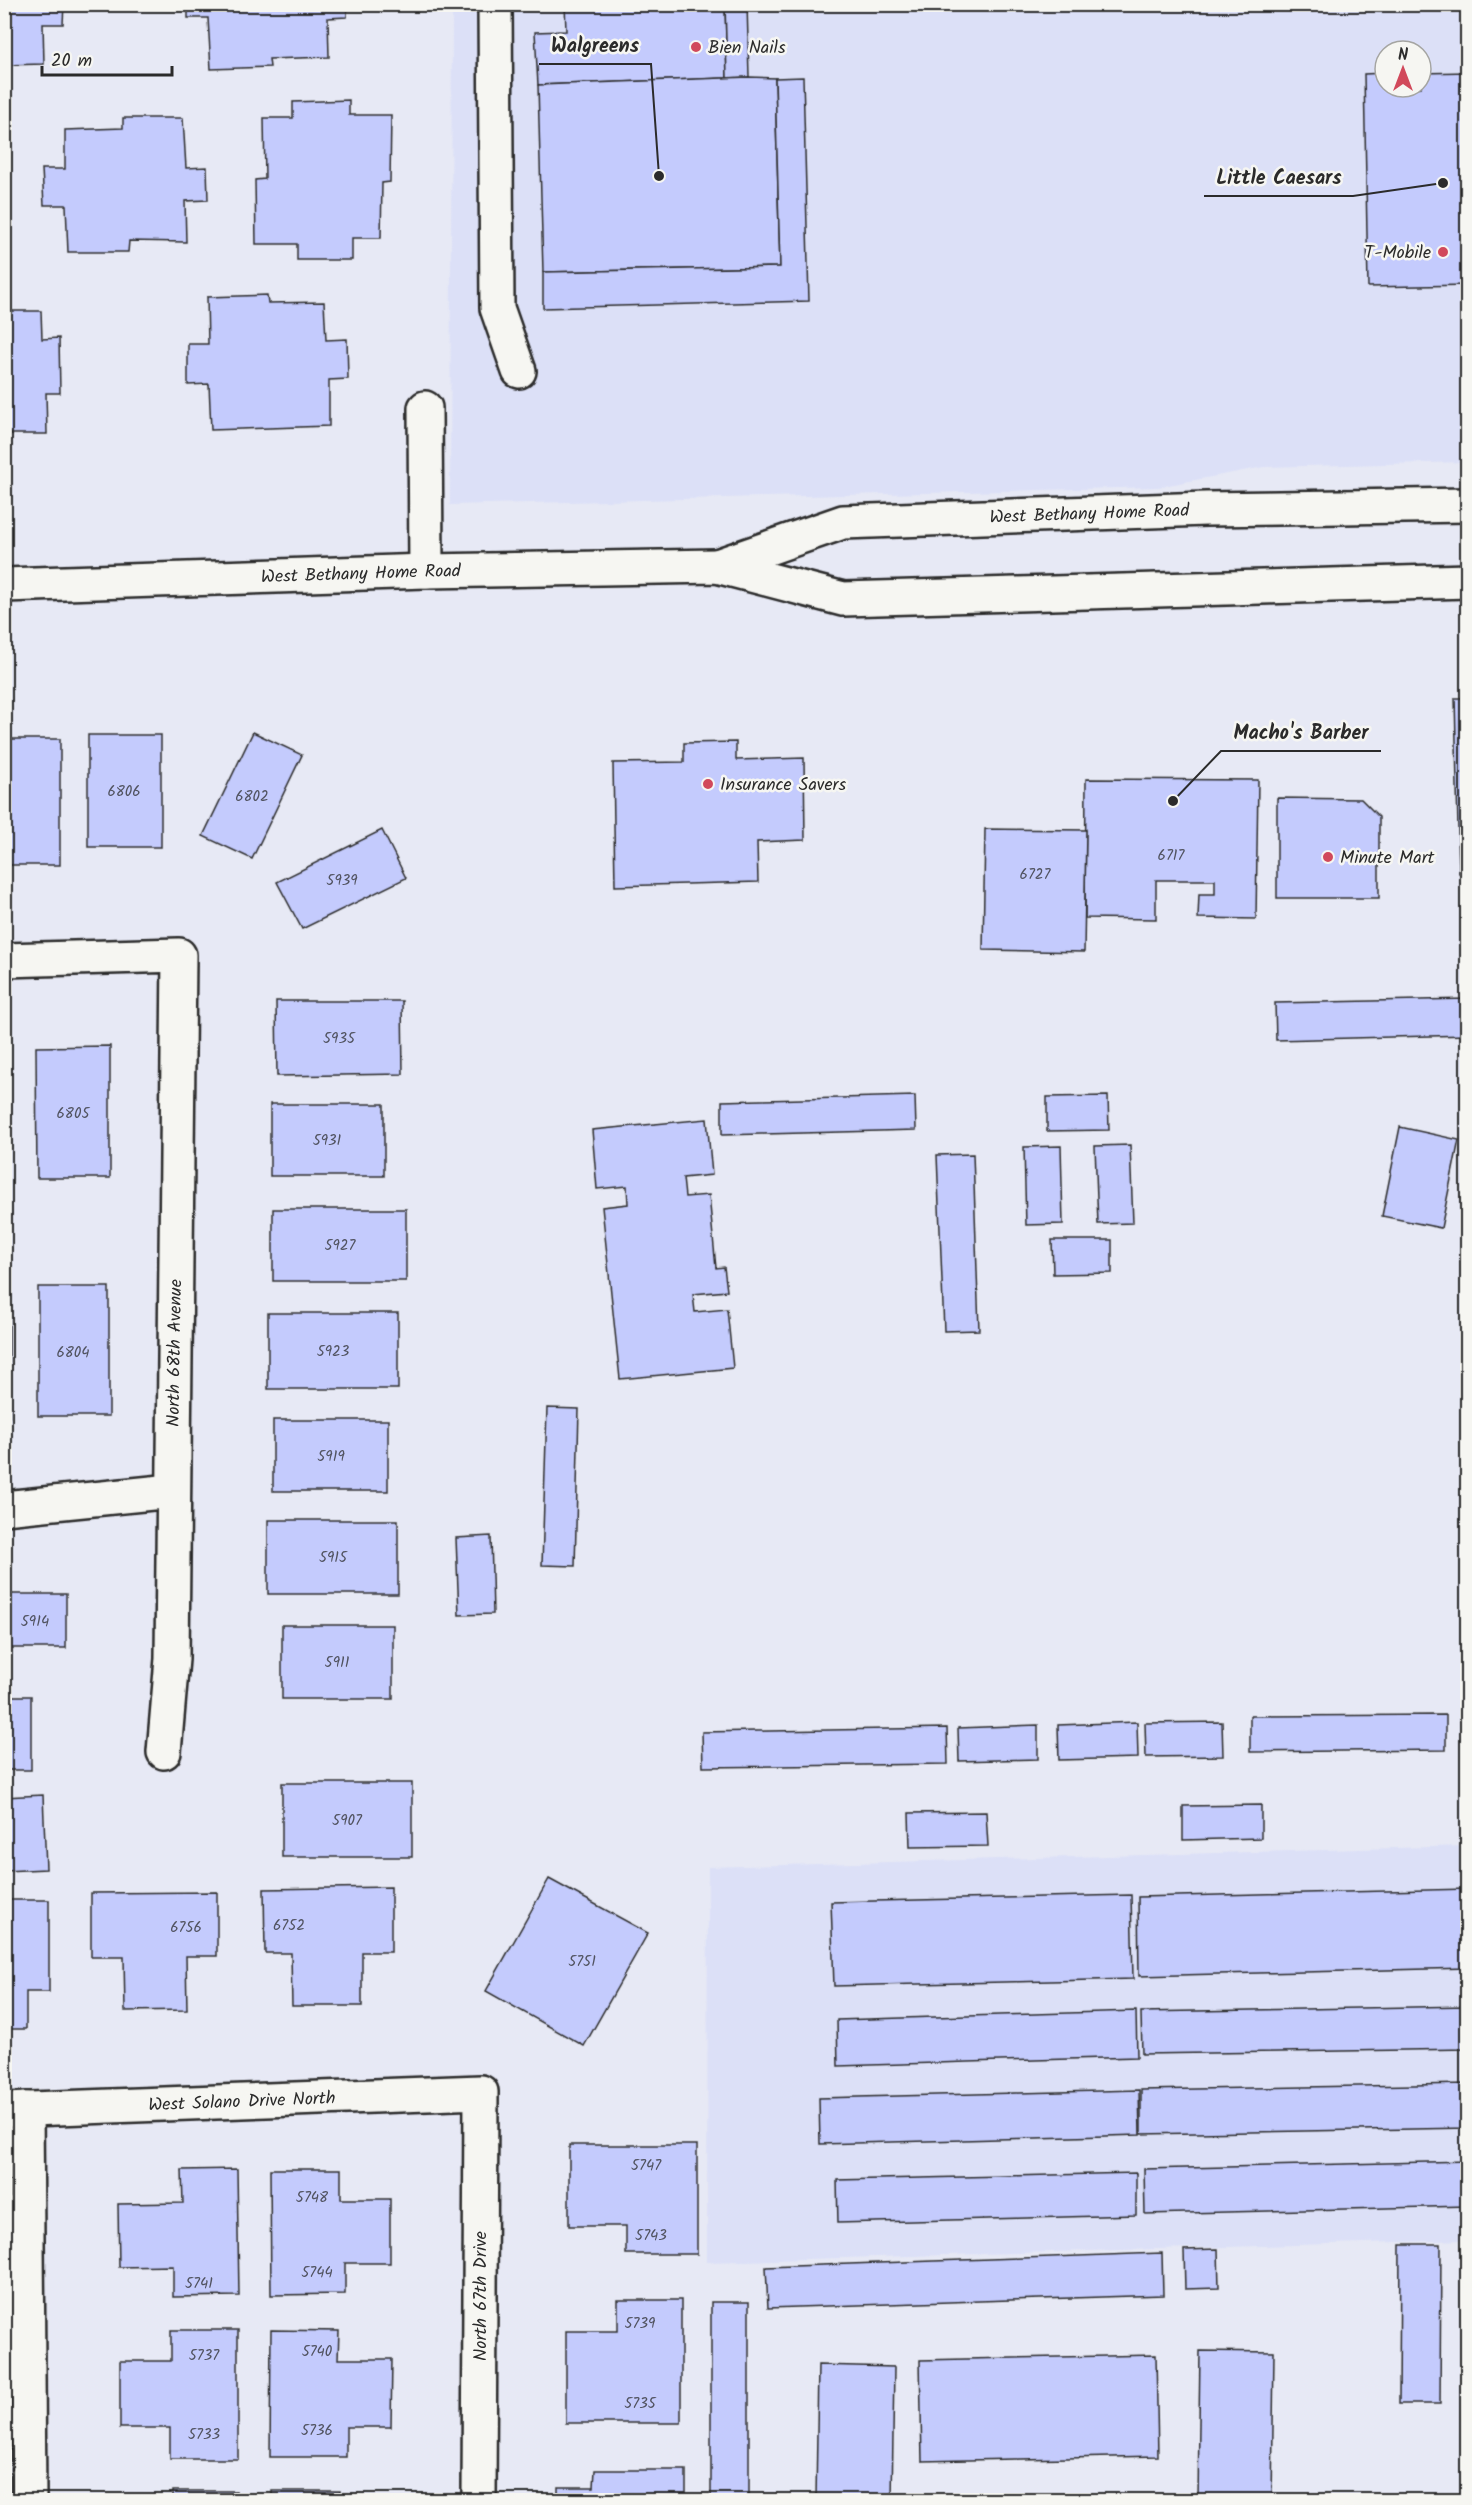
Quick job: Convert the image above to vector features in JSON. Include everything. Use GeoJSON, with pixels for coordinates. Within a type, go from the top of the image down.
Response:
{"type":"FeatureCollection","features":[{"type":"Feature","properties":{"kind":"street"},"geometry":{"type":"LineString","coordinates":[[495,4],[497,308],[519,371]]}},
{"type":"Feature","properties":{"kind":"street"},"geometry":{"type":"LineString","coordinates":[[424,408],[426,571]]}},
{"type":"Feature","properties":{"kind":"street","name":"West Bethany Home Road"},"geometry":{"type":"LineString","coordinates":[[717,566],[843,522],[1206,509],[1467,505]]}},
{"type":"Feature","properties":{"kind":"street","name":"West Bethany Home Road"},"geometry":{"type":"LineString","coordinates":[[4,585],[426,571],[717,566],[843,599],[1467,581]]}},
{"type":"Feature","properties":{"kind":"street","name":"North 68th Avenue"},"geometry":{"type":"LineString","coordinates":[[4,960],[179,955],[172,1659],[164,1752]]}},
{"type":"Feature","properties":{"kind":"street"},"geometry":{"type":"LineString","coordinates":[[4,1508],[172,1491]]}},
{"type":"Feature","properties":{"kind":"street","name":"West Solano Drive North"},"geometry":{"type":"LineString","coordinates":[[15,2109],[481,2092]]}},
{"type":"Feature","properties":{"kind":"street","name":"North 67th Drive"},"geometry":{"type":"LineString","coordinates":[[479,2500],[481,2092]]}},
{"type":"Feature","properties":{"kind":"street"},"geometry":{"type":"LineString","coordinates":[[15,2109],[29,2500]]}},
{"type":"Feature","properties":{"kind":"shaded area"},"geometry":{"type":"Polygon","coordinates":[[[452,5],[1467,5],[1467,462],[1264,467],[1158,487],[450,505],[452,5]]]}},
{"type":"Feature","properties":{"kind":"shaded area"},"geometry":{"type":"Polygon","coordinates":[[[1467,1846],[1467,2240],[707,2262],[708,1867],[1467,1846]]]}},
{"type":"Feature","properties":{"kind":"building"},"geometry":{"type":"Polygon","coordinates":[[[4,4],[64,4],[63,24],[43,24],[44,64],[4,65],[4,4]]]}},
{"type":"Feature","properties":{"kind":"building"},"geometry":{"type":"Polygon","coordinates":[[[188,4],[347,4],[347,17],[328,18],[329,57],[269,59],[270,67],[211,69],[208,18],[188,18],[188,4]]]}},
{"type":"Feature","properties":{"kind":"building"},"geometry":{"type":"Polygon","coordinates":[[[565,4],[725,4],[727,78],[538,85],[535,32],[566,31],[565,4]]]}},
{"type":"Feature","properties":{"kind":"building"},"geometry":{"type":"Polygon","coordinates":[[[725,4],[747,4],[749,77],[727,78],[725,4]]]}},
{"type":"Feature","properties":{"kind":"building"},"geometry":{"type":"Polygon","coordinates":[[[1468,72],[1468,285],[1368,287],[1364,74],[1373,74],[1373,99],[1433,99],[1433,73],[1468,72]]]}},
{"type":"Feature","properties":{"kind":"building"},"geometry":{"type":"Polygon","coordinates":[[[803,77],[809,301],[543,308],[543,272],[780,267],[775,78],[803,77]]]}},
{"type":"Feature","properties":{"kind":"building"},"geometry":{"type":"Polygon","coordinates":[[[775,78],[780,267],[543,272],[538,85],[775,78]]]}},
{"type":"Feature","properties":{"kind":"building"},"geometry":{"type":"Polygon","coordinates":[[[349,100],[349,115],[391,115],[390,182],[382,183],[381,238],[352,238],[352,260],[297,260],[297,244],[256,244],[255,180],[265,179],[264,118],[293,118],[293,102],[349,100]]]}},
{"type":"Feature","properties":{"kind":"building"},"geometry":{"type":"Polygon","coordinates":[[[123,118],[183,118],[186,168],[207,167],[208,200],[185,201],[186,242],[129,241],[128,252],[68,252],[66,205],[44,205],[42,169],[65,169],[65,130],[123,128],[123,118]]]}},
{"type":"Feature","properties":{"kind":"building"},"geometry":{"type":"Polygon","coordinates":[[[267,295],[268,303],[324,302],[326,340],[347,339],[348,379],[329,380],[329,426],[211,430],[209,384],[188,385],[188,344],[208,344],[207,297],[267,295]]]}},
{"type":"Feature","properties":{"kind":"building"},"geometry":{"type":"Polygon","coordinates":[[[4,311],[41,311],[42,339],[59,338],[60,393],[46,393],[47,434],[4,434],[4,311]]]}},
{"type":"Feature","properties":{"kind":"building"},"geometry":{"type":"Polygon","coordinates":[[[1455,698],[1468,698],[1468,872],[1459,873],[1455,698]]]}},
{"type":"Feature","properties":{"kind":"building"},"geometry":{"type":"Polygon","coordinates":[[[253,732],[302,755],[252,859],[203,836],[253,732]]]}},
{"type":"Feature","properties":{"kind":"building"},"geometry":{"type":"Polygon","coordinates":[[[88,735],[161,735],[161,847],[88,847],[88,735]]]}},
{"type":"Feature","properties":{"kind":"building"},"geometry":{"type":"Polygon","coordinates":[[[4,739],[60,739],[60,865],[4,865],[4,739]]]}},
{"type":"Feature","properties":{"kind":"building"},"geometry":{"type":"Polygon","coordinates":[[[736,742],[736,760],[804,758],[805,840],[757,842],[758,882],[615,886],[613,763],[684,762],[684,743],[736,742]]]}},
{"type":"Feature","properties":{"kind":"building"},"geometry":{"type":"Polygon","coordinates":[[[1086,779],[1258,780],[1256,919],[1198,918],[1199,894],[1215,894],[1215,880],[1156,880],[1156,919],[1085,918],[1086,779]]]}},
{"type":"Feature","properties":{"kind":"building","name":"Minute Mart"},"geometry":{"type":"Polygon","coordinates":[[[1277,798],[1361,799],[1379,817],[1379,898],[1277,898],[1277,798]]]}},
{"type":"Feature","properties":{"kind":"building"},"geometry":{"type":"Polygon","coordinates":[[[985,829],[1086,830],[1084,952],[983,950],[985,829]]]}},
{"type":"Feature","properties":{"kind":"building"},"geometry":{"type":"Polygon","coordinates":[[[382,830],[406,878],[302,929],[277,882],[382,830]]]}},
{"type":"Feature","properties":{"kind":"building"},"geometry":{"type":"Polygon","coordinates":[[[1468,999],[1468,1035],[1276,1040],[1275,1003],[1468,999]]]}},
{"type":"Feature","properties":{"kind":"building"},"geometry":{"type":"Polygon","coordinates":[[[276,1001],[402,1001],[403,1074],[277,1076],[276,1001]]]}},
{"type":"Feature","properties":{"kind":"building"},"geometry":{"type":"Polygon","coordinates":[[[110,1046],[110,1178],[37,1178],[36,1047],[110,1046]]]}},
{"type":"Feature","properties":{"kind":"building"},"geometry":{"type":"Polygon","coordinates":[[[4,1082],[7,1082],[7,1163],[4,1163],[4,1082]]]}},
{"type":"Feature","properties":{"kind":"building"},"geometry":{"type":"Polygon","coordinates":[[[915,1096],[916,1130],[722,1135],[722,1101],[915,1096]]]}},
{"type":"Feature","properties":{"kind":"building"},"geometry":{"type":"Polygon","coordinates":[[[1108,1096],[1109,1130],[1047,1131],[1047,1097],[1108,1096]]]}},
{"type":"Feature","properties":{"kind":"building"},"geometry":{"type":"Polygon","coordinates":[[[270,1104],[384,1104],[384,1176],[270,1176],[270,1104]]]}},
{"type":"Feature","properties":{"kind":"building"},"geometry":{"type":"Polygon","coordinates":[[[707,1119],[712,1175],[683,1178],[685,1197],[709,1195],[716,1268],[724,1267],[727,1291],[693,1294],[695,1312],[727,1309],[733,1368],[620,1379],[602,1207],[628,1204],[627,1186],[597,1189],[592,1130],[707,1119]]]}},
{"type":"Feature","properties":{"kind":"building"},"geometry":{"type":"Polygon","coordinates":[[[1400,1127],[1459,1140],[1441,1228],[1382,1216],[1400,1127]]]}},
{"type":"Feature","properties":{"kind":"building"},"geometry":{"type":"Polygon","coordinates":[[[1130,1145],[1133,1223],[1098,1224],[1095,1146],[1130,1145]]]}},
{"type":"Feature","properties":{"kind":"building"},"geometry":{"type":"Polygon","coordinates":[[[1061,1146],[1063,1224],[1026,1225],[1024,1147],[1061,1146]]]}},
{"type":"Feature","properties":{"kind":"building"},"geometry":{"type":"Polygon","coordinates":[[[973,1154],[979,1330],[944,1331],[937,1155],[973,1154]]]}},
{"type":"Feature","properties":{"kind":"building"},"geometry":{"type":"Polygon","coordinates":[[[273,1209],[406,1209],[406,1281],[273,1281],[273,1209]]]}},
{"type":"Feature","properties":{"kind":"building"},"geometry":{"type":"Polygon","coordinates":[[[1052,1240],[1112,1240],[1112,1273],[1053,1274],[1052,1240]]]}},
{"type":"Feature","properties":{"kind":"building"},"geometry":{"type":"Polygon","coordinates":[[[38,1287],[109,1287],[109,1416],[38,1416],[38,1287]]]}},
{"type":"Feature","properties":{"kind":"building"},"geometry":{"type":"Polygon","coordinates":[[[4,1294],[9,1294],[9,1417],[4,1417],[4,1294]]]}},
{"type":"Feature","properties":{"kind":"building"},"geometry":{"type":"Polygon","coordinates":[[[268,1313],[398,1313],[398,1389],[268,1389],[268,1313]]]}},
{"type":"Feature","properties":{"kind":"building"},"geometry":{"type":"Polygon","coordinates":[[[547,1408],[579,1409],[575,1566],[542,1565],[547,1408]]]}},
{"type":"Feature","properties":{"kind":"building"},"geometry":{"type":"Polygon","coordinates":[[[273,1420],[388,1420],[388,1491],[273,1491],[273,1420]]]}},
{"type":"Feature","properties":{"kind":"building"},"geometry":{"type":"Polygon","coordinates":[[[268,1520],[398,1520],[398,1594],[268,1594],[268,1520]]]}},
{"type":"Feature","properties":{"kind":"building"},"geometry":{"type":"Polygon","coordinates":[[[491,1536],[493,1614],[459,1615],[456,1538],[491,1536]]]}},
{"type":"Feature","properties":{"kind":"building"},"geometry":{"type":"Polygon","coordinates":[[[4,1594],[66,1594],[66,1648],[4,1648],[4,1594]]]}},
{"type":"Feature","properties":{"kind":"building"},"geometry":{"type":"Polygon","coordinates":[[[282,1625],[393,1625],[393,1699],[282,1699],[282,1625]]]}},
{"type":"Feature","properties":{"kind":"building"},"geometry":{"type":"Polygon","coordinates":[[[4,1696],[31,1696],[31,1770],[4,1770],[4,1696]]]}},
{"type":"Feature","properties":{"kind":"building"},"geometry":{"type":"Polygon","coordinates":[[[1446,1715],[1446,1750],[1250,1752],[1250,1716],[1446,1715]]]}},
{"type":"Feature","properties":{"kind":"building"},"geometry":{"type":"Polygon","coordinates":[[[1137,1722],[1138,1758],[1059,1760],[1058,1725],[1137,1722]]]}},
{"type":"Feature","properties":{"kind":"building"},"geometry":{"type":"Polygon","coordinates":[[[1222,1722],[1223,1756],[1146,1757],[1145,1723],[1222,1722]]]}},
{"type":"Feature","properties":{"kind":"building"},"geometry":{"type":"Polygon","coordinates":[[[1038,1725],[1038,1759],[959,1761],[958,1728],[1038,1725]]]}},
{"type":"Feature","properties":{"kind":"building"},"geometry":{"type":"Polygon","coordinates":[[[947,1728],[948,1764],[703,1767],[702,1732],[947,1728]]]}},
{"type":"Feature","properties":{"kind":"building"},"geometry":{"type":"Polygon","coordinates":[[[282,1783],[412,1783],[412,1857],[282,1857],[282,1783]]]}},
{"type":"Feature","properties":{"kind":"building"},"geometry":{"type":"Polygon","coordinates":[[[43,1795],[46,1869],[4,1871],[4,1797],[43,1795]]]}},
{"type":"Feature","properties":{"kind":"building"},"geometry":{"type":"Polygon","coordinates":[[[1261,1805],[1261,1838],[1183,1840],[1183,1806],[1261,1805]]]}},
{"type":"Feature","properties":{"kind":"building"},"geometry":{"type":"Polygon","coordinates":[[[986,1812],[988,1846],[910,1847],[909,1813],[986,1812]]]}},
{"type":"Feature","properties":{"kind":"building"},"geometry":{"type":"Polygon","coordinates":[[[549,1879],[648,1933],[584,2046],[486,1991],[549,1879]]]}},
{"type":"Feature","properties":{"kind":"building"},"geometry":{"type":"Polygon","coordinates":[[[391,1887],[391,1952],[362,1952],[362,2006],[292,2006],[291,1953],[265,1953],[264,1889],[391,1887]]]}},
{"type":"Feature","properties":{"kind":"building"},"geometry":{"type":"Polygon","coordinates":[[[1468,1889],[1468,1968],[1139,1976],[1138,1897],[1468,1889]]]}},
{"type":"Feature","properties":{"kind":"building"},"geometry":{"type":"Polygon","coordinates":[[[217,1892],[217,1956],[186,1956],[187,2010],[125,2011],[124,1957],[91,1957],[91,1893],[217,1892]]]}},
{"type":"Feature","properties":{"kind":"building"},"geometry":{"type":"Polygon","coordinates":[[[1131,1895],[1133,1979],[834,1986],[831,1902],[1131,1895]]]}},
{"type":"Feature","properties":{"kind":"building"},"geometry":{"type":"Polygon","coordinates":[[[4,1900],[49,1900],[49,1992],[26,1992],[26,2029],[4,2029],[4,1900]]]}},
{"type":"Feature","properties":{"kind":"building"},"geometry":{"type":"Polygon","coordinates":[[[1468,2006],[1468,2049],[1142,2054],[1141,2012],[1468,2006]]]}},
{"type":"Feature","properties":{"kind":"building"},"geometry":{"type":"Polygon","coordinates":[[[1136,2011],[1137,2057],[838,2066],[837,2020],[1136,2011]]]}},
{"type":"Feature","properties":{"kind":"building"},"geometry":{"type":"Polygon","coordinates":[[[1468,2084],[1468,2128],[1141,2134],[1141,2090],[1468,2084]]]}},
{"type":"Feature","properties":{"kind":"building"},"geometry":{"type":"Polygon","coordinates":[[[1139,2090],[1140,2135],[820,2144],[819,2098],[1139,2090]]]}},
{"type":"Feature","properties":{"kind":"building"},"geometry":{"type":"Polygon","coordinates":[[[569,2145],[697,2145],[697,2254],[626,2254],[626,2226],[569,2226],[569,2145]]]}},
{"type":"Feature","properties":{"kind":"building"},"geometry":{"type":"Polygon","coordinates":[[[1468,2161],[1468,2206],[1145,2214],[1144,2169],[1468,2161]]]}},
{"type":"Feature","properties":{"kind":"building"},"geometry":{"type":"Polygon","coordinates":[[[237,2169],[239,2296],[173,2297],[173,2266],[119,2267],[118,2204],[183,2203],[182,2170],[237,2169]]]}},
{"type":"Feature","properties":{"kind":"building"},"geometry":{"type":"Polygon","coordinates":[[[270,2169],[341,2169],[341,2199],[390,2199],[390,2263],[345,2263],[345,2294],[271,2295],[270,2169]]]}},
{"type":"Feature","properties":{"kind":"building"},"geometry":{"type":"Polygon","coordinates":[[[1136,2173],[1136,2215],[838,2223],[837,2180],[1136,2173]]]}},
{"type":"Feature","properties":{"kind":"building"},"geometry":{"type":"Polygon","coordinates":[[[1400,2244],[1441,2244],[1440,2404],[1399,2404],[1400,2244]]]}},
{"type":"Feature","properties":{"kind":"building"},"geometry":{"type":"Polygon","coordinates":[[[1218,2249],[1219,2288],[1185,2289],[1184,2250],[1218,2249]]]}},
{"type":"Feature","properties":{"kind":"building"},"geometry":{"type":"Polygon","coordinates":[[[1162,2253],[1163,2295],[768,2308],[766,2267],[1162,2253]]]}},
{"type":"Feature","properties":{"kind":"building"},"geometry":{"type":"Polygon","coordinates":[[[618,2300],[681,2300],[681,2423],[566,2423],[566,2331],[618,2331],[618,2300]]]}},
{"type":"Feature","properties":{"kind":"building"},"geometry":{"type":"Polygon","coordinates":[[[711,2302],[749,2302],[749,2500],[711,2500],[711,2302]]]}},
{"type":"Feature","properties":{"kind":"building"},"geometry":{"type":"Polygon","coordinates":[[[171,2330],[238,2330],[238,2459],[170,2459],[170,2428],[120,2428],[120,2361],[171,2361],[171,2330]]]}},
{"type":"Feature","properties":{"kind":"building"},"geometry":{"type":"Polygon","coordinates":[[[271,2330],[339,2331],[338,2359],[392,2359],[391,2427],[346,2427],[346,2457],[270,2457],[271,2330]]]}},
{"type":"Feature","properties":{"kind":"building"},"geometry":{"type":"Polygon","coordinates":[[[1200,2351],[1274,2352],[1272,2500],[1198,2500],[1200,2351]]]}},
{"type":"Feature","properties":{"kind":"building"},"geometry":{"type":"Polygon","coordinates":[[[1156,2355],[1158,2456],[922,2461],[920,2360],[1156,2355]]]}},
{"type":"Feature","properties":{"kind":"building"},"geometry":{"type":"Polygon","coordinates":[[[818,2365],[894,2367],[892,2500],[816,2500],[818,2365]]]}},
{"type":"Feature","properties":{"kind":"building"},"geometry":{"type":"Polygon","coordinates":[[[595,2470],[686,2470],[686,2500],[558,2500],[558,2487],[594,2487],[595,2470]]]}},
{"type":"Feature","properties":{"kind":"building"},"geometry":{"type":"Polygon","coordinates":[[[173,2491],[236,2491],[236,2500],[173,2500],[173,2491]]]}},
{"type":"Feature","properties":{"kind":"building"},"geometry":{"type":"Polygon","coordinates":[[[272,2491],[340,2491],[340,2500],[272,2500],[272,2491]]]}},
{"type":"Feature","properties":{"kind":"place","name":"Bien Nails"},"geometry":{"type":"Point","coordinates":[696,47]}},
{"type":"Feature","properties":{"kind":"place","name":"Walgreens"},"geometry":{"type":"Point","coordinates":[659,176]}},
{"type":"Feature","properties":{"kind":"place","name":"Little Caesars"},"geometry":{"type":"Point","coordinates":[1443,183]}},
{"type":"Feature","properties":{"kind":"place","name":"T-Mobile"},"geometry":{"type":"Point","coordinates":[1443,252]}},
{"type":"Feature","properties":{"kind":"place","name":"Insurance Savers"},"geometry":{"type":"Point","coordinates":[708,784]}},
{"type":"Feature","properties":{"kind":"place","name":"Macho's Barber"},"geometry":{"type":"Point","coordinates":[1173,801]}},
{"type":"Feature","properties":{"kind":"place","name":"Minute Mart"},"geometry":{"type":"Point","coordinates":[1328,857]}}]}
